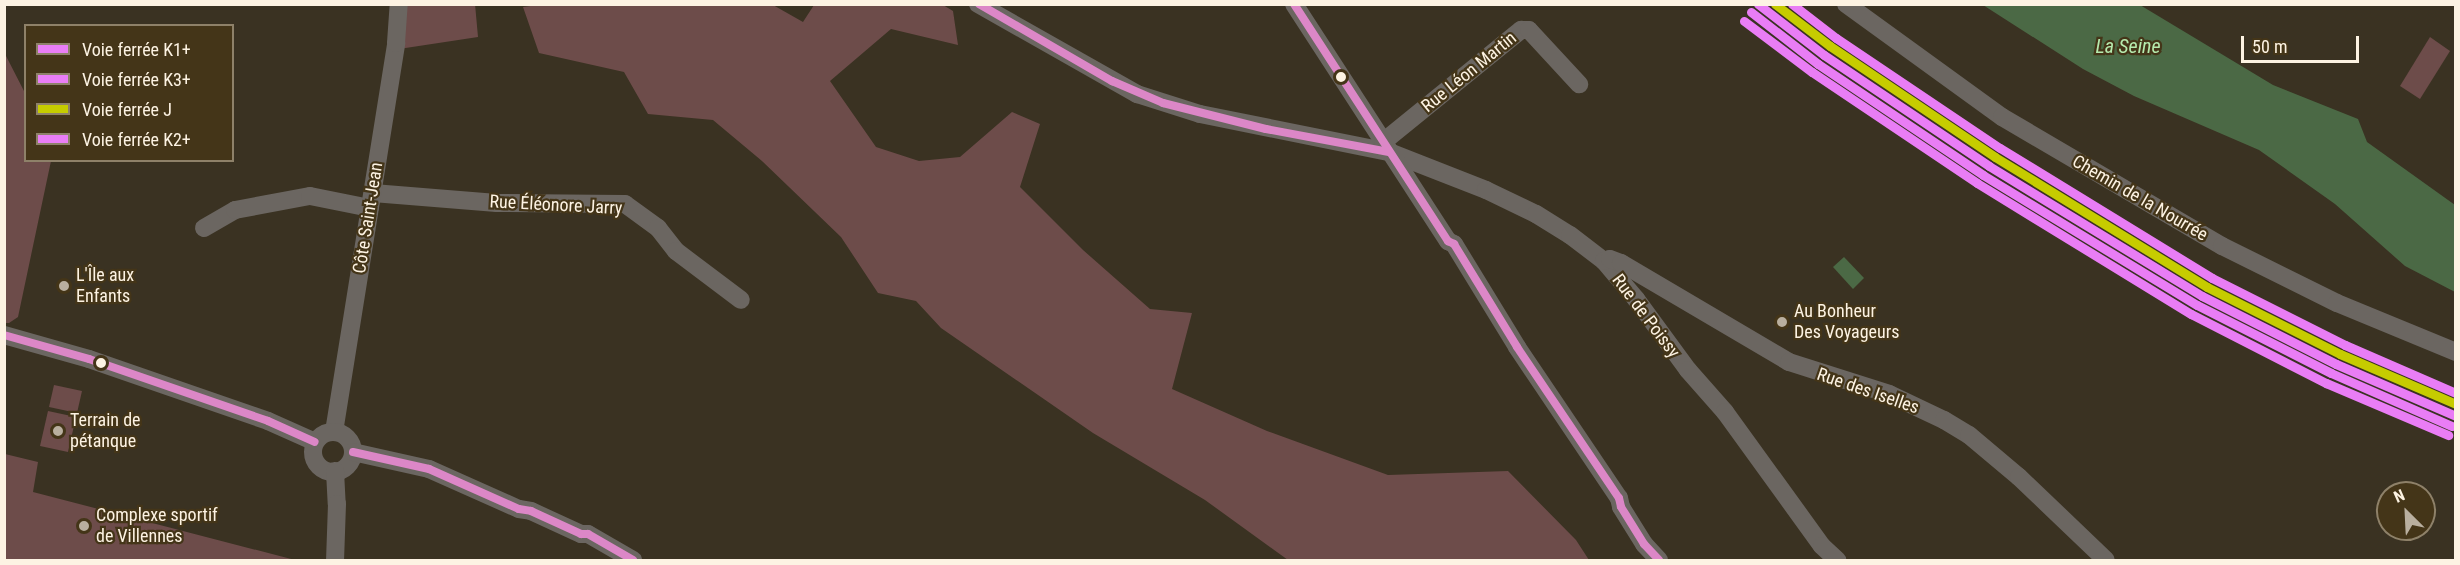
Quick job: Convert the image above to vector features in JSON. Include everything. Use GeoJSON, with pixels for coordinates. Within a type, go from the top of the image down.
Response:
{"type":"FeatureCollection","features":[{"type":"Feature","properties":{"kind":"street","name":"Côte Saint-Jean"},"geometry":{"type":"LineString","coordinates":[[334,432],[396,43],[399,4]]}},
{"type":"Feature","properties":{"kind":"street","name":"Rue de Poissy"},"geometry":{"type":"LineString","coordinates":[[978,4],[1112,81],[1154,100],[1199,114],[1266,129],[1386,147],[1469,182],[1536,214],[1604,261],[1641,305],[1688,370],[1725,412],[1822,546],[1837,561]]}},
{"type":"Feature","properties":{"kind":"street"},"geometry":{"type":"LineString","coordinates":[[1294,4],[1448,241],[1454,244],[1506,331],[1619,498],[1621,507],[1644,544],[1659,561]]}},
{"type":"Feature","properties":{"kind":"street","name":"Chemin de la Nourrée"},"geometry":{"type":"LineString","coordinates":[[1846,4],[2002,117],[2222,246],[2337,303],[2456,352]]}},
{"type":"Feature","properties":{"kind":"street","name":"Rue Léon Martin"},"geometry":{"type":"LineString","coordinates":[[1386,147],[1521,30],[1529,30],[1578,84]]}},
{"type":"Feature","properties":{"kind":"street","name":"Rue Éléonore Jarry"},"geometry":{"type":"LineString","coordinates":[[204,228],[235,210],[310,196],[371,200],[625,204],[658,228],[676,250],[741,300]]}},
{"type":"Feature","properties":{"kind":"street","name":"Rue des Iselles"},"geometry":{"type":"LineString","coordinates":[[1604,261],[1621,263],[1789,362],[1889,394],[1944,420],[1969,435],[2019,477],[2106,561]]}},
{"type":"Feature","properties":{"kind":"street"},"geometry":{"type":"LineString","coordinates":[[4,335],[88,359],[268,421],[315,442]]}},
{"type":"Feature","properties":{"kind":"street"},"geometry":{"type":"LineString","coordinates":[[334,432],[346,436],[353,452],[346,466],[335,471],[324,470],[316,463],[313,452],[315,442],[325,433],[334,432]]}},
{"type":"Feature","properties":{"kind":"street"},"geometry":{"type":"LineString","coordinates":[[353,452],[429,469],[519,509],[531,511],[581,534],[588,534],[633,561]]}},
{"type":"Feature","properties":{"kind":"street"},"geometry":{"type":"LineString","coordinates":[[335,471],[337,504],[335,561]]}},
{"type":"Feature","properties":{"kind":"shaded area"},"geometry":{"type":"Polygon","coordinates":[[[475,4],[478,37],[399,49],[403,5],[475,4]]]}},
{"type":"Feature","properties":{"kind":"shaded area"},"geometry":{"type":"Polygon","coordinates":[[[538,5],[773,5],[803,22],[814,5],[943,5],[953,11],[958,45],[891,29],[830,81],[876,147],[919,161],[960,157],[1012,112],[1040,124],[1020,187],[1083,250],[1150,309],[1192,313],[1172,389],[1267,431],[1388,475],[1508,471],[1576,540],[1589,560],[1288,560],[1205,500],[1093,433],[941,328],[916,301],[878,293],[841,237],[762,161],[713,120],[648,114],[624,72],[539,53],[523,7],[538,5]]]}},
{"type":"Feature","properties":{"kind":"shaded area"},"geometry":{"type":"Polygon","coordinates":[[[2430,37],[2450,51],[2420,99],[2400,86],[2430,37]]]}},
{"type":"Feature","properties":{"kind":"shaded area"},"geometry":{"type":"Polygon","coordinates":[[[4,52],[24,91],[24,162],[51,162],[18,317],[9,323],[4,323],[4,52]]]}},
{"type":"Feature","properties":{"kind":"shaded area","name":"Terrain de pétanque"},"geometry":{"type":"Polygon","coordinates":[[[54,385],[82,391],[77,413],[49,407],[54,385]]]}},
{"type":"Feature","properties":{"kind":"shaded area","name":"Terrain de pétanque"},"geometry":{"type":"Polygon","coordinates":[[[48,411],[76,417],[68,452],[40,446],[48,411]]]}},
{"type":"Feature","properties":{"kind":"shaded area","name":"Complexe sportif de Villennes"},"geometry":{"type":"Polygon","coordinates":[[[5,454],[38,462],[33,492],[295,560],[5,560],[5,454]]]}},
{"type":"Feature","properties":{"kind":"water","name":"La Seine"},"geometry":{"type":"Polygon","coordinates":[[[1983,5],[2140,5],[2273,85],[2358,119],[2367,142],[2455,205],[2455,292],[2405,266],[2335,204],[2259,150],[2134,96],[2083,69],[1983,5]]]}},
{"type":"Feature","properties":{"kind":"water"},"geometry":{"type":"Polygon","coordinates":[[[1844,257],[1864,278],[1853,289],[1833,267],[1844,257]]]}},
{"type":"Feature","properties":{"kind":"rail line","name":"K1+"},"geometry":{"type":"LineString","coordinates":[[1758,4],[1824,55],[1989,166],[2202,296],[2336,364],[2456,416]]}},
{"type":"Feature","properties":{"kind":"rail line","name":"J"},"geometry":{"type":"LineString","coordinates":[[1775,4],[1830,46],[1995,157],[2207,287],[2340,354],[2456,404]]}},
{"type":"Feature","properties":{"kind":"rail line","name":"K3+"},"geometry":{"type":"LineString","coordinates":[[1751,12],[1818,64],[1983,175],[2197,305],[2331,373],[2452,426]]}},
{"type":"Feature","properties":{"kind":"rail line","name":"K2+"},"geometry":{"type":"LineString","coordinates":[[1744,21],[1812,72],[1977,183],[2191,314],[2326,383],[2448,435]]}},
{"type":"Feature","properties":{"kind":"transit line"},"geometry":{"type":"LineString","coordinates":[[979,4],[1112,81],[1163,103],[1266,129],[1389,152]]}},
{"type":"Feature","properties":{"kind":"transit line"},"geometry":{"type":"LineString","coordinates":[[1294,4],[1448,241],[1454,244],[1517,347],[1619,498],[1621,507],[1644,544],[1659,560]]}},
{"type":"Feature","properties":{"kind":"transit line"},"geometry":{"type":"LineString","coordinates":[[1792,4],[1836,38],[2000,148],[2212,278],[2345,345],[2456,393]]}},
{"type":"Feature","properties":{"kind":"transit line"},"geometry":{"type":"LineString","coordinates":[[4,335],[89,359],[268,421],[315,442]]}},
{"type":"Feature","properties":{"kind":"transit line"},"geometry":{"type":"LineString","coordinates":[[353,452],[429,469],[519,509],[531,511],[581,534],[588,534],[633,560]]}},
{"type":"Feature","properties":{"kind":"place","name":"L'Île aux Enfants"},"geometry":{"type":"Point","coordinates":[64,286]}},
{"type":"Feature","properties":{"kind":"place","name":"Au Bonheur Des Voyageurs"},"geometry":{"type":"Point","coordinates":[1782,322]}},
{"type":"Feature","properties":{"kind":"place","name":"Terrain de pétanque"},"geometry":{"type":"Point","coordinates":[58,431]}},
{"type":"Feature","properties":{"kind":"place","name":"Complexe sportif de Villennes"},"geometry":{"type":"Point","coordinates":[84,526]}}]}
